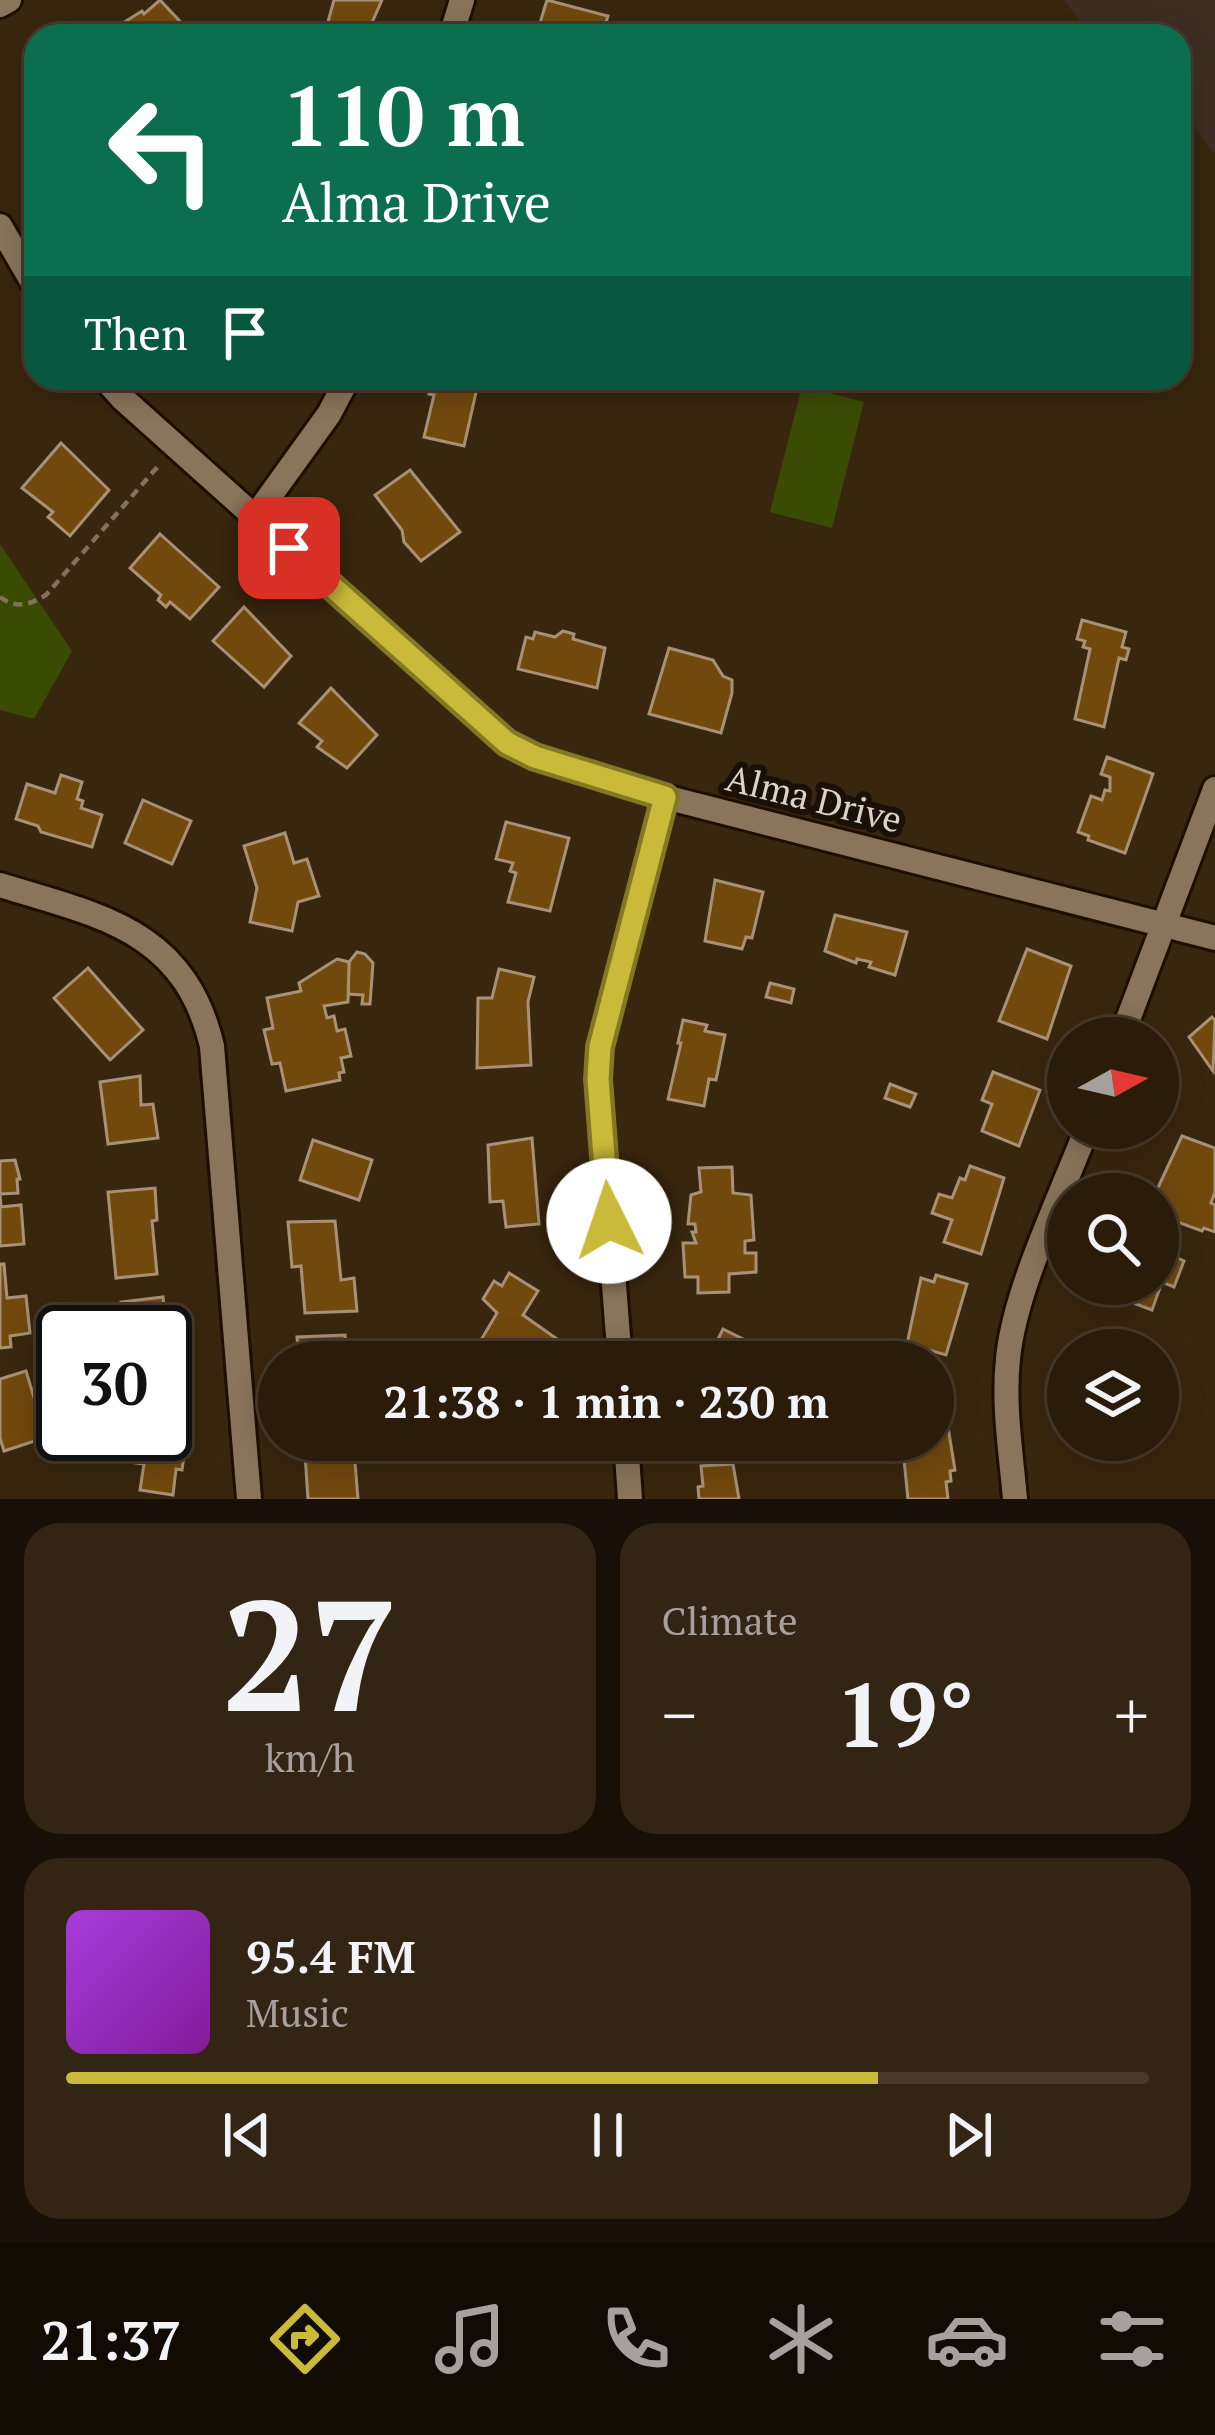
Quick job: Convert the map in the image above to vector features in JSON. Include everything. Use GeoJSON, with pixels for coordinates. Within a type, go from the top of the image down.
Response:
{"type":"FeatureCollection","features":[{"type":"Feature","properties":{"kind":"street"},"geometry":{"type":"LineString","coordinates":[[0,5],[9,0]]}},
{"type":"Feature","properties":{"kind":"street"},"geometry":{"type":"LineString","coordinates":[[0,226],[24,267]]}},
{"type":"Feature","properties":{"kind":"street","name":"Alma Drive"},"geometry":{"type":"LineString","coordinates":[[117,390],[507,743],[535,757],[665,797],[1215,938]]}},
{"type":"Feature","properties":{"kind":"street"},"geometry":{"type":"LineString","coordinates":[[254,518],[341,390]]}},
{"type":"Feature","properties":{"kind":"street"},"geometry":{"type":"LineString","coordinates":[[1129,1017],[1215,789]]}},
{"type":"Feature","properties":{"kind":"street"},"geometry":{"type":"LineString","coordinates":[[618,1341],[598,1079],[600,1047],[665,797]]}},
{"type":"Feature","properties":{"kind":"street"},"geometry":{"type":"LineString","coordinates":[[0,885],[109,919],[139,934],[169,958],[189,984],[206,1019],[249,1499]]}},
{"type":"Feature","properties":{"kind":"street"},"geometry":{"type":"LineString","coordinates":[[1016,1499],[1006,1391],[1008,1354],[1018,1310],[1079,1149]]}},
{"type":"Feature","properties":{"kind":"street"},"geometry":{"type":"LineString","coordinates":[[627,1461],[630,1499]]}},
{"type":"Feature","properties":{"kind":"path"},"geometry":{"type":"LineString","coordinates":[[0,597],[12,605],[31,604],[46,595],[176,446]]}},
{"type":"Feature","properties":{"kind":"shaded area"},"geometry":{"type":"Polygon","coordinates":[[[1064,0],[1215,0],[1215,154],[1191,123],[1191,24],[1082,24],[1064,0]]]}},
{"type":"Feature","properties":{"kind":"green space"},"geometry":{"type":"Polygon","coordinates":[[[801,390],[864,402],[832,528],[770,512],[801,390]]]}},
{"type":"Feature","properties":{"kind":"green space"},"geometry":{"type":"Polygon","coordinates":[[[0,544],[72,651],[34,719],[0,710],[0,544]]]}},
{"type":"Feature","properties":{"kind":"building"},"geometry":{"type":"Polygon","coordinates":[[[160,0],[182,24],[122,24],[160,0]]]}},
{"type":"Feature","properties":{"kind":"building"},"geometry":{"type":"Polygon","coordinates":[[[334,0],[382,0],[371,24],[327,24],[334,0]]]}},
{"type":"Feature","properties":{"kind":"building"},"geometry":{"type":"Polygon","coordinates":[[[547,0],[608,16],[606,24],[540,24],[547,0]]]}},
{"type":"Feature","properties":{"kind":"building"},"geometry":{"type":"Polygon","coordinates":[[[430,390],[477,390],[464,446],[424,437],[434,395],[430,390]]]}},
{"type":"Feature","properties":{"kind":"building"},"geometry":{"type":"Polygon","coordinates":[[[61,443],[109,490],[70,536],[48,517],[53,512],[22,488],[61,443]]]}},
{"type":"Feature","properties":{"kind":"building"},"geometry":{"type":"Polygon","coordinates":[[[410,470],[460,532],[421,561],[375,495],[410,470]]]}},
{"type":"Feature","properties":{"kind":"building"},"geometry":{"type":"Polygon","coordinates":[[[160,534],[219,587],[190,619],[170,602],[166,607],[158,600],[161,595],[130,568],[160,534]]]}},
{"type":"Feature","properties":{"kind":"building"},"geometry":{"type":"Polygon","coordinates":[[[244,607],[291,656],[264,687],[213,641],[244,607]]]}},
{"type":"Feature","properties":{"kind":"building"},"geometry":{"type":"Polygon","coordinates":[[[1082,620],[1126,632],[1122,647],[1129,649],[1126,660],[1119,658],[1104,727],[1075,719],[1090,649],[1077,639],[1082,620]]]}},
{"type":"Feature","properties":{"kind":"building"},"geometry":{"type":"Polygon","coordinates":[[[563,631],[574,634],[573,639],[605,648],[597,688],[518,669],[526,637],[533,639],[535,632],[555,637],[563,631]]]}},
{"type":"Feature","properties":{"kind":"building"},"geometry":{"type":"Polygon","coordinates":[[[669,648],[713,660],[723,676],[732,680],[721,733],[649,714],[669,648]]]}},
{"type":"Feature","properties":{"kind":"building"},"geometry":{"type":"Polygon","coordinates":[[[331,688],[377,735],[347,768],[317,747],[322,741],[299,723],[331,688]]]}},
{"type":"Feature","properties":{"kind":"building"},"geometry":{"type":"Polygon","coordinates":[[[1107,757],[1153,774],[1125,853],[1078,832],[1091,796],[1102,800],[1105,790],[1110,791],[1110,777],[1101,774],[1107,757]]]}},
{"type":"Feature","properties":{"kind":"building"},"geometry":{"type":"Polygon","coordinates":[[[61,775],[82,782],[77,799],[83,801],[81,808],[102,815],[92,847],[16,819],[27,784],[55,793],[61,775]]]}},
{"type":"Feature","properties":{"kind":"building"},"geometry":{"type":"Polygon","coordinates":[[[143,800],[191,821],[172,864],[125,843],[143,800]]]}},
{"type":"Feature","properties":{"kind":"building"},"geometry":{"type":"Polygon","coordinates":[[[506,822],[569,838],[550,911],[508,902],[516,873],[510,871],[513,863],[496,859],[506,822]]]}},
{"type":"Feature","properties":{"kind":"building"},"geometry":{"type":"Polygon","coordinates":[[[285,833],[294,863],[307,859],[319,896],[298,902],[292,931],[250,922],[257,888],[244,846],[285,833]]]}},
{"type":"Feature","properties":{"kind":"building"},"geometry":{"type":"Polygon","coordinates":[[[715,880],[763,892],[752,938],[746,937],[742,949],[705,941],[715,880]]]}},
{"type":"Feature","properties":{"kind":"building"},"geometry":{"type":"Polygon","coordinates":[[[835,915],[907,932],[895,975],[869,967],[871,962],[857,959],[856,963],[825,951],[835,915]]]}},
{"type":"Feature","properties":{"kind":"building"},"geometry":{"type":"Polygon","coordinates":[[[1027,949],[1071,966],[1054,1017],[1047,1017],[1047,1039],[999,1021],[1027,949]]]}},
{"type":"Feature","properties":{"kind":"building"},"geometry":{"type":"Polygon","coordinates":[[[357,952],[373,963],[370,1004],[362,1004],[363,995],[348,994],[349,962],[357,952]]]}},
{"type":"Feature","properties":{"kind":"building"},"geometry":{"type":"Polygon","coordinates":[[[337,959],[349,962],[348,1002],[324,1006],[327,1018],[334,1016],[337,1031],[345,1029],[351,1056],[341,1058],[344,1072],[339,1073],[340,1080],[286,1091],[280,1063],[272,1064],[264,1030],[273,1028],[267,998],[301,991],[299,983],[337,959]]]}},
{"type":"Feature","properties":{"kind":"building"},"geometry":{"type":"Polygon","coordinates":[[[88,968],[143,1030],[110,1060],[54,998],[88,968]]]}},
{"type":"Feature","properties":{"kind":"building"},"geometry":{"type":"Polygon","coordinates":[[[499,969],[534,977],[528,1002],[531,1065],[477,1068],[478,998],[492,998],[499,969]]]}},
{"type":"Feature","properties":{"kind":"building"},"geometry":{"type":"Polygon","coordinates":[[[770,983],[794,989],[791,1003],[766,997],[770,983]]]}},
{"type":"Feature","properties":{"kind":"building"},"geometry":{"type":"Polygon","coordinates":[[[1212,1017],[1215,1020],[1213,1071],[1189,1037],[1212,1017]]]}},
{"type":"Feature","properties":{"kind":"building"},"geometry":{"type":"Polygon","coordinates":[[[683,1020],[725,1035],[716,1080],[709,1079],[704,1106],[668,1099],[683,1020]]]}},
{"type":"Feature","properties":{"kind":"building"},"geometry":{"type":"Polygon","coordinates":[[[993,1072],[1040,1090],[1019,1146],[982,1131],[992,1104],[982,1100],[993,1072]]]}},
{"type":"Feature","properties":{"kind":"building"},"geometry":{"type":"Polygon","coordinates":[[[140,1076],[141,1105],[153,1104],[158,1138],[108,1144],[100,1082],[140,1076]]]}},
{"type":"Feature","properties":{"kind":"building"},"geometry":{"type":"Polygon","coordinates":[[[890,1084],[916,1094],[910,1107],[885,1098],[890,1084]]]}},
{"type":"Feature","properties":{"kind":"building"},"geometry":{"type":"Polygon","coordinates":[[[1182,1136],[1215,1148],[1211,1203],[1215,1205],[1215,1232],[1179,1223],[1179,1173],[1165,1173],[1182,1136]]]}},
{"type":"Feature","properties":{"kind":"building"},"geometry":{"type":"Polygon","coordinates":[[[532,1138],[539,1224],[506,1227],[503,1201],[490,1202],[488,1145],[532,1138]]]}},
{"type":"Feature","properties":{"kind":"building"},"geometry":{"type":"Polygon","coordinates":[[[313,1140],[372,1160],[359,1200],[300,1180],[313,1140]]]}},
{"type":"Feature","properties":{"kind":"building"},"geometry":{"type":"Polygon","coordinates":[[[15,1160],[18,1193],[0,1194],[0,1161],[15,1160]]]}},
{"type":"Feature","properties":{"kind":"building"},"geometry":{"type":"Polygon","coordinates":[[[970,1166],[1004,1178],[981,1254],[944,1242],[952,1220],[932,1213],[939,1194],[952,1198],[970,1166]]]}},
{"type":"Feature","properties":{"kind":"building"},"geometry":{"type":"Polygon","coordinates":[[[732,1167],[733,1193],[751,1195],[754,1240],[745,1241],[745,1253],[756,1253],[756,1272],[729,1274],[729,1292],[698,1293],[698,1277],[685,1277],[683,1243],[696,1243],[695,1224],[688,1224],[691,1195],[701,1192],[699,1168],[732,1167]]]}},
{"type":"Feature","properties":{"kind":"building"},"geometry":{"type":"Polygon","coordinates":[[[155,1188],[157,1220],[152,1221],[157,1274],[116,1278],[108,1192],[155,1188]]]}},
{"type":"Feature","properties":{"kind":"building"},"geometry":{"type":"Polygon","coordinates":[[[0,1194],[1,1207],[21,1205],[24,1244],[0,1246],[0,1194]]]}},
{"type":"Feature","properties":{"kind":"building"},"geometry":{"type":"Polygon","coordinates":[[[335,1221],[341,1280],[354,1278],[357,1311],[305,1313],[301,1266],[292,1267],[288,1222],[335,1221]]]}},
{"type":"Feature","properties":{"kind":"building"},"geometry":{"type":"Polygon","coordinates":[[[0,1264],[4,1264],[7,1298],[26,1296],[30,1333],[10,1336],[11,1347],[0,1348],[0,1264]]]}},
{"type":"Feature","properties":{"kind":"building"},"geometry":{"type":"Polygon","coordinates":[[[509,1273],[538,1291],[523,1315],[556,1341],[481,1340],[497,1313],[483,1299],[494,1281],[502,1286],[509,1273]]]}},
{"type":"Feature","properties":{"kind":"building"},"geometry":{"type":"Polygon","coordinates":[[[936,1275],[967,1284],[950,1341],[908,1341],[921,1278],[934,1282],[936,1275]]]}},
{"type":"Feature","properties":{"kind":"building"},"geometry":{"type":"Polygon","coordinates":[[[163,1297],[164,1305],[121,1305],[163,1297]]]}},
{"type":"Feature","properties":{"kind":"building"},"geometry":{"type":"Polygon","coordinates":[[[723,1329],[745,1340],[745,1341],[717,1341],[723,1329]]]}},
{"type":"Feature","properties":{"kind":"building"},"geometry":{"type":"Polygon","coordinates":[[[345,1335],[345,1341],[297,1341],[297,1337],[345,1335]]]}},
{"type":"Feature","properties":{"kind":"building"},"geometry":{"type":"Polygon","coordinates":[[[26,1371],[36,1401],[36,1441],[4,1451],[0,1438],[0,1379],[26,1371]]]}},
{"type":"Feature","properties":{"kind":"building"},"geometry":{"type":"Polygon","coordinates":[[[120,1461],[183,1461],[182,1470],[176,1469],[173,1495],[140,1490],[144,1464],[120,1461]]]}},
{"type":"Feature","properties":{"kind":"building"},"geometry":{"type":"Polygon","coordinates":[[[305,1461],[355,1461],[358,1499],[308,1499],[305,1461]]]}},
{"type":"Feature","properties":{"kind":"building"},"geometry":{"type":"Polygon","coordinates":[[[904,1461],[954,1461],[955,1470],[946,1482],[948,1499],[908,1499],[904,1461]]]}},
{"type":"Feature","properties":{"kind":"building"},"geometry":{"type":"Polygon","coordinates":[[[733,1464],[739,1499],[699,1499],[701,1466],[733,1464]]]}},
{"type":"Feature","properties":{"kind":"route"},"geometry":{"type":"LineString","coordinates":[[289,548],[507,743],[535,757],[665,797],[600,1047],[598,1079],[609,1221]]}}]}
